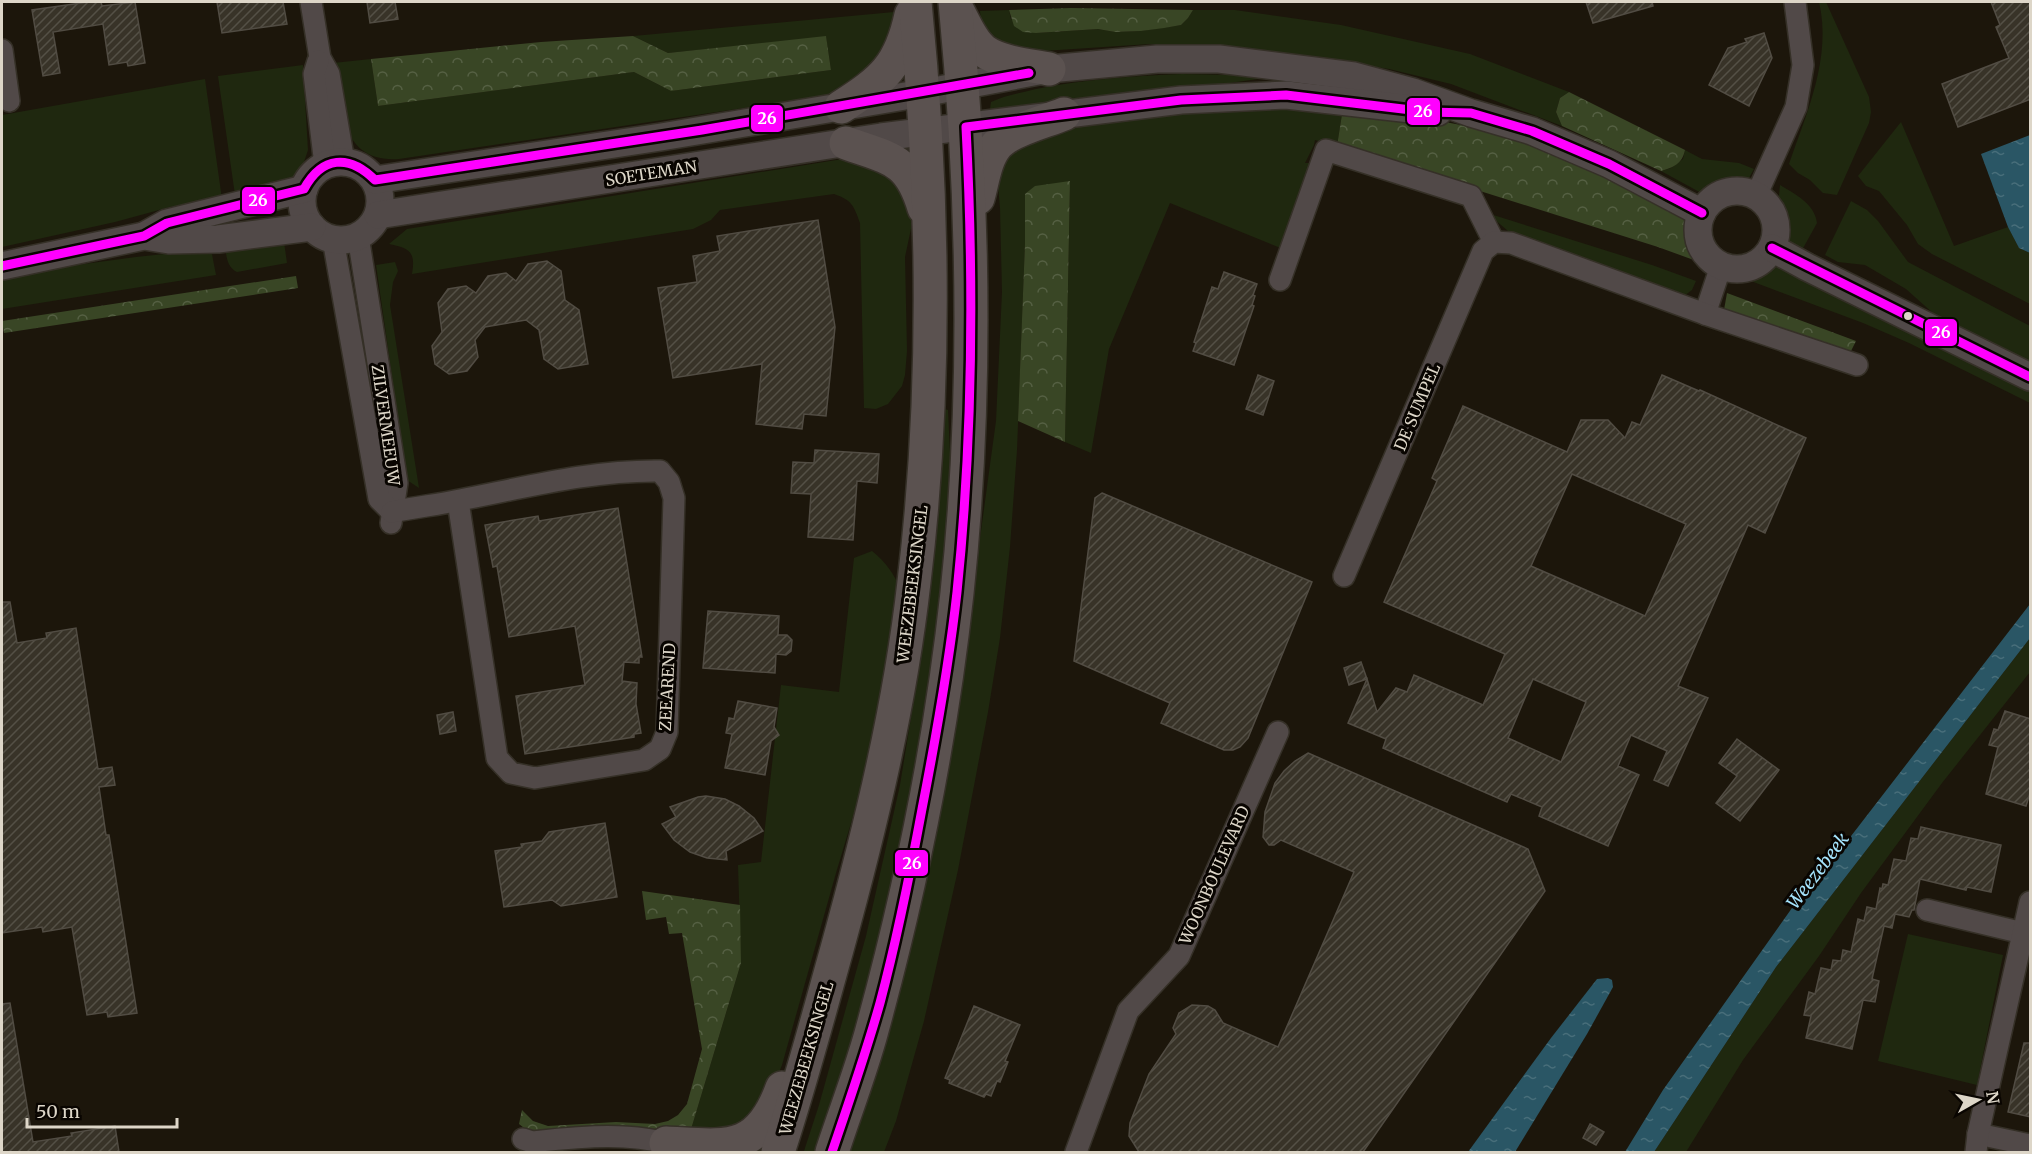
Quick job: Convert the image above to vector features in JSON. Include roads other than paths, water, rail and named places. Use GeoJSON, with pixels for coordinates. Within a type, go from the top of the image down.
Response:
{"type":"FeatureCollection","features":[{"type":"Feature","properties":{"kind":"main road","name":"WEEZEBEEKSINGEL"},"geometry":{"type":"LineString","coordinates":[[778,1152],[858,872],[896,703],[914,583],[928,419],[930,353],[929,222],[925,131],[914,2]]}},
{"type":"Feature","properties":{"kind":"main road"},"geometry":{"type":"LineString","coordinates":[[841,107],[869,89],[891,66],[907,34],[914,2]]}},
{"type":"Feature","properties":{"kind":"main road"},"geometry":{"type":"LineString","coordinates":[[955,4],[972,37],[983,50],[1002,58],[1049,69]]}},
{"type":"Feature","properties":{"kind":"main road"},"geometry":{"type":"LineString","coordinates":[[833,1152],[872,1032],[909,882],[944,686],[957,592],[965,493],[971,354],[971,229],[966,127],[955,4]]}},
{"type":"Feature","properties":{"kind":"main road"},"geometry":{"type":"LineString","coordinates":[[971,229],[986,166],[996,146],[1007,136],[1064,114]]}},
{"type":"Feature","properties":{"kind":"main road"},"geometry":{"type":"LineString","coordinates":[[846,143],[885,155],[900,164],[912,176],[929,222]]}},
{"type":"Feature","properties":{"kind":"main road"},"geometry":{"type":"LineString","coordinates":[[680,1148],[722,1146],[744,1141],[762,1128],[775,1109],[788,1071],[813,1035]]}},
{"type":"Feature","properties":{"kind":"street"},"geometry":{"type":"LineString","coordinates":[[311,2],[320,58],[328,74],[335,163]]}},
{"type":"Feature","properties":{"kind":"street"},"geometry":{"type":"LineString","coordinates":[[1756,196],[1796,107],[1803,66],[1794,2]]}},
{"type":"Feature","properties":{"kind":"street"},"geometry":{"type":"LineString","coordinates":[[2,50],[9,101]]}},
{"type":"Feature","properties":{"kind":"street","name":"SOETEMAN"},"geometry":{"type":"LineString","coordinates":[[375,180],[841,107],[1049,69],[1157,59],[1219,59],[1354,76],[1413,92],[1471,113]]}},
{"type":"Feature","properties":{"kind":"street","name":"SOETEMAN"},"geometry":{"type":"LineString","coordinates":[[378,215],[925,131],[1181,100],[1286,95],[1428,112],[1471,113]]}},
{"type":"Feature","properties":{"kind":"street"},"geometry":{"type":"LineString","coordinates":[[1471,113],[1532,131],[1609,164],[1702,213]]}},
{"type":"Feature","properties":{"kind":"street"},"geometry":{"type":"LineString","coordinates":[[1281,280],[1326,150],[1471,196],[1494,242],[1511,243],[1705,314],[1857,365]]}},
{"type":"Feature","properties":{"kind":"street"},"geometry":{"type":"LineString","coordinates":[[144,236],[169,240],[218,239],[335,234],[370,227],[378,215],[380,197],[375,180],[362,167],[335,163],[311,176],[304,189],[303,209],[335,234]]}},
{"type":"Feature","properties":{"kind":"street"},"geometry":{"type":"LineString","coordinates":[[2,266],[144,236],[167,224],[304,189]]}},
{"type":"Feature","properties":{"kind":"street"},"geometry":{"type":"LineString","coordinates":[[1742,192],[1756,196],[1767,206],[1774,218],[1776,233],[1772,248],[1762,261],[1751,267],[1735,270],[1721,266],[1711,260],[1702,248],[1698,230],[1702,213],[1712,200],[1723,194],[1742,192]]}},
{"type":"Feature","properties":{"kind":"street","name":"ZILVERMEEUW"},"geometry":{"type":"LineString","coordinates":[[335,234],[379,499],[391,519]]}},
{"type":"Feature","properties":{"kind":"street","name":"DE SUMPEL"},"geometry":{"type":"LineString","coordinates":[[1344,576],[1483,251],[1494,242]]}},
{"type":"Feature","properties":{"kind":"street"},"geometry":{"type":"LineString","coordinates":[[1772,248],[2031,377]]}},
{"type":"Feature","properties":{"kind":"street"},"geometry":{"type":"LineString","coordinates":[[1705,314],[1721,266]]}},
{"type":"Feature","properties":{"kind":"street","name":"ZEEAREND"},"geometry":{"type":"LineString","coordinates":[[391,519],[458,501],[532,484],[625,470],[660,471],[669,482],[674,498],[667,732],[660,749],[644,760],[535,778],[511,773],[497,758],[458,501]]}},
{"type":"Feature","properties":{"kind":"street","name":"WOONBOULEVARD"},"geometry":{"type":"LineString","coordinates":[[1074,1148],[1128,1011],[1179,956],[1278,732]]}},
{"type":"Feature","properties":{"kind":"street"},"geometry":{"type":"LineString","coordinates":[[2031,902],[1977,1143],[2031,1145]]}},
{"type":"Feature","properties":{"kind":"street"},"geometry":{"type":"LineString","coordinates":[[1927,910],[2023,933]]}},
{"type":"Feature","properties":{"kind":"street"},"geometry":{"type":"LineString","coordinates":[[523,1139],[532,1142],[607,1136],[680,1148]]}},
{"type":"Feature","properties":{"kind":"water"},"geometry":{"type":"Polygon","coordinates":[[[2030,135],[2030,253],[2019,248],[2008,227],[1981,154],[2030,135]]]}},
{"type":"Feature","properties":{"kind":"water"},"geometry":{"type":"Polygon","coordinates":[[[2030,604],[2030,638],[1776,967],[1654,1152],[1625,1152],[1663,1090],[1792,908],[1848,840],[2030,604]]]}},
{"type":"Feature","properties":{"kind":"water"},"geometry":{"type":"Polygon","coordinates":[[[1597,979],[1612,980],[1613,987],[1515,1152],[1468,1152],[1597,979]]]}},
{"type":"Feature","properties":{"kind":"water label","name":"Weezebeek"},"geometry":{"type":"Point","coordinates":[1818,871]}}]}
